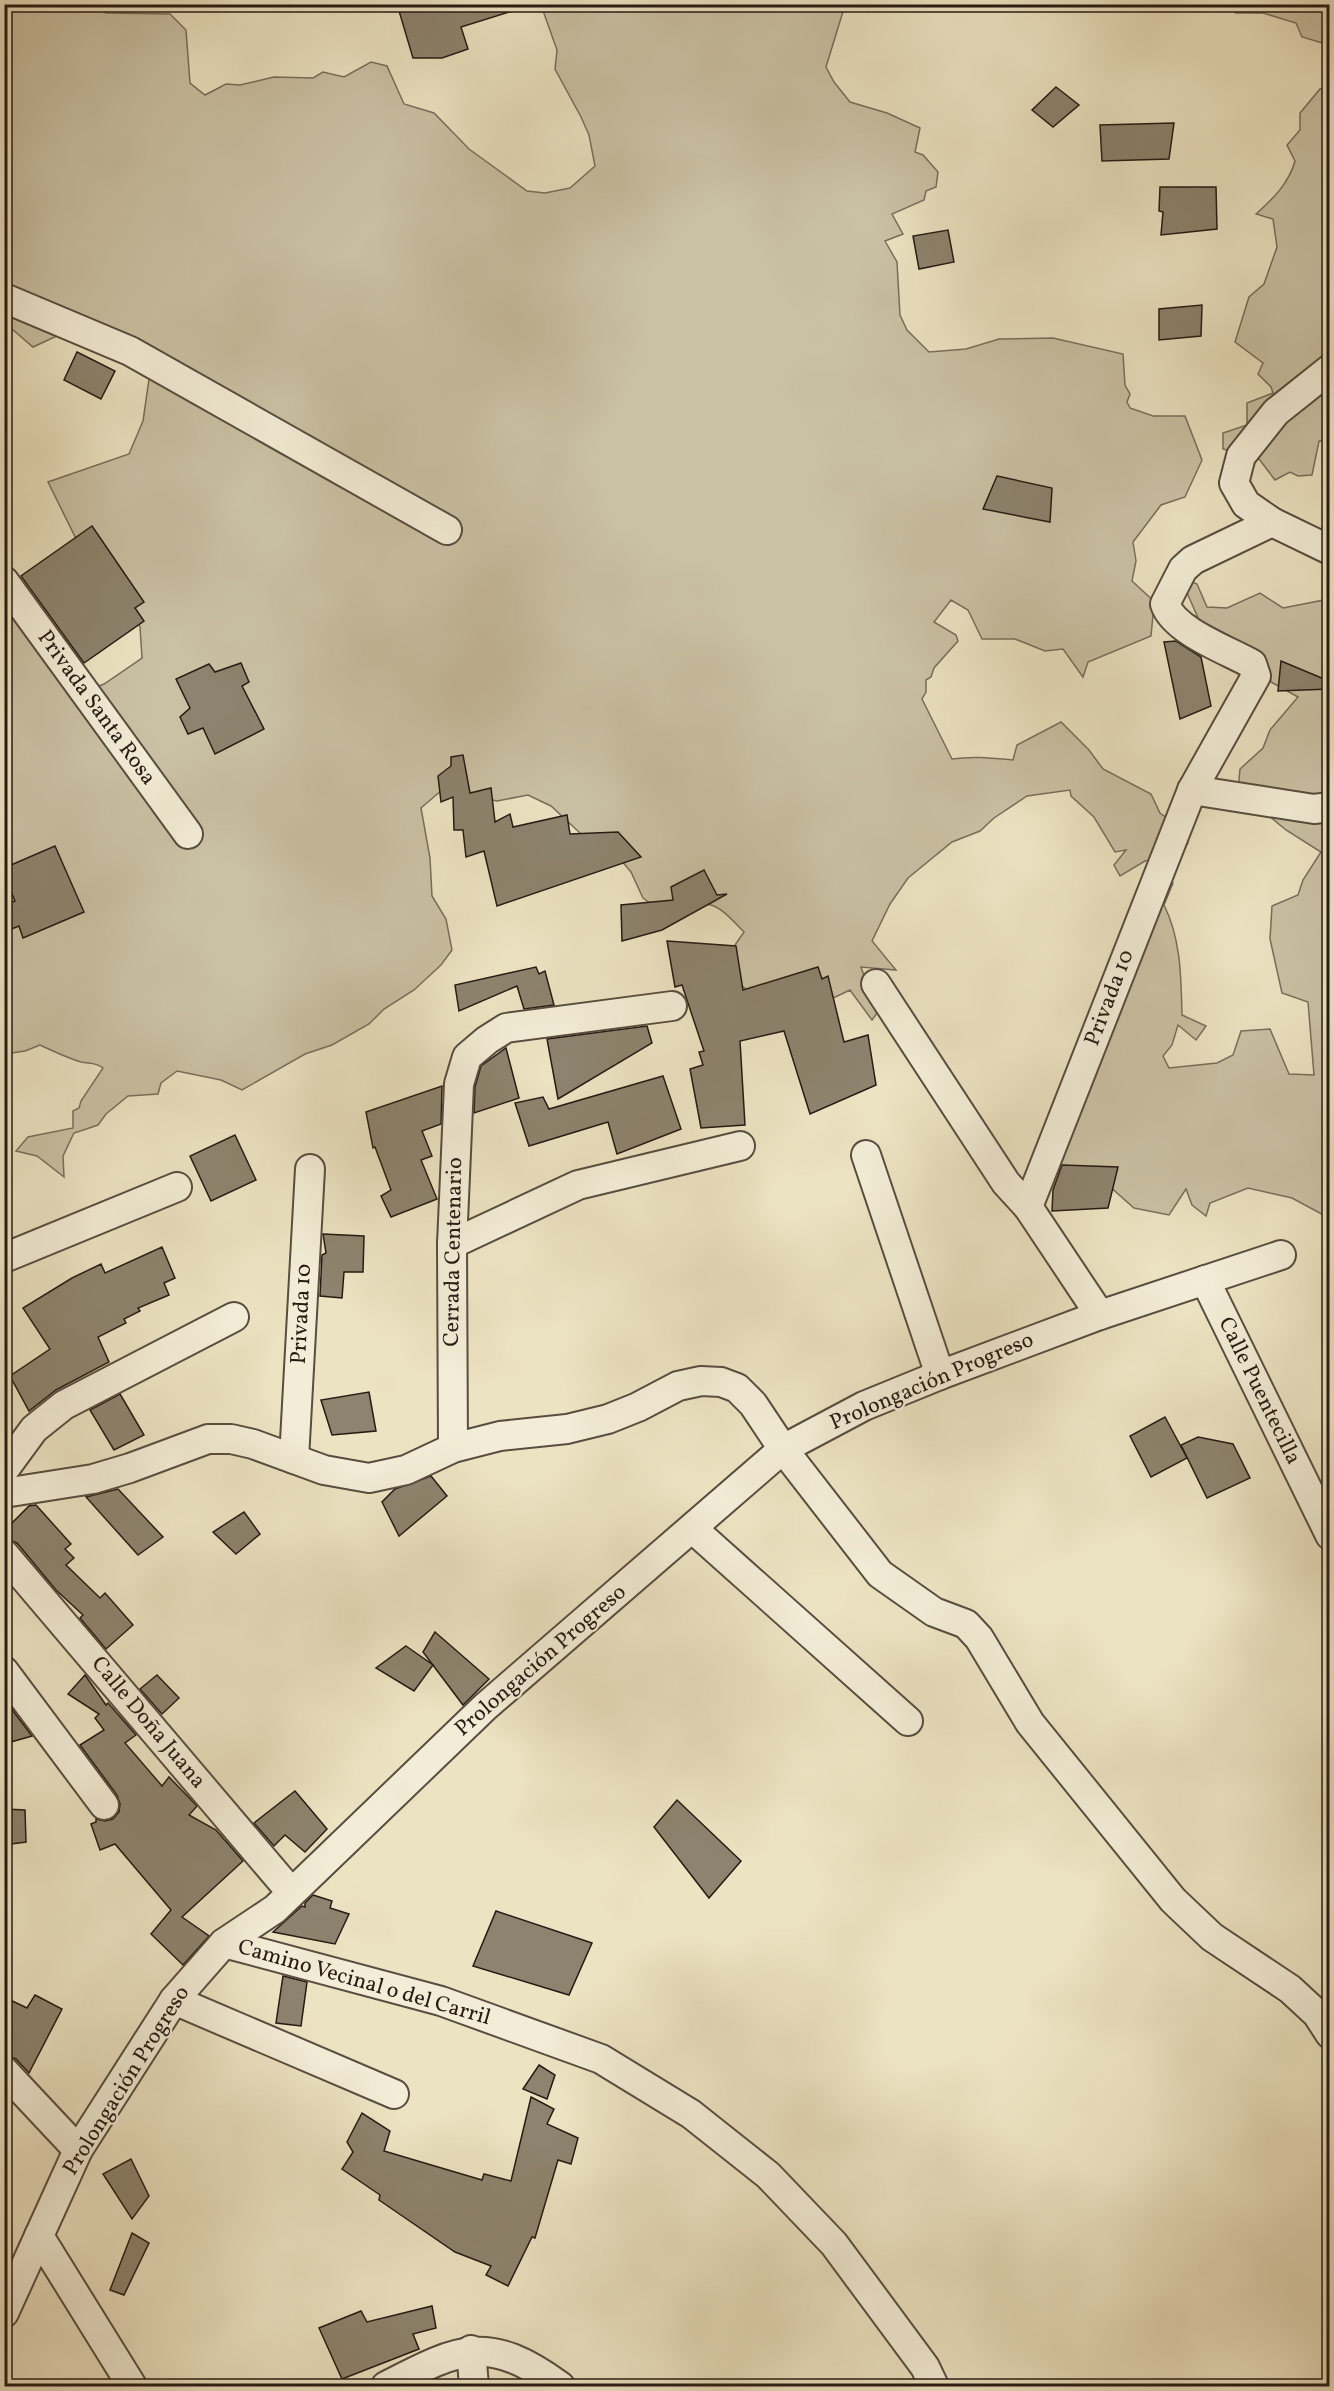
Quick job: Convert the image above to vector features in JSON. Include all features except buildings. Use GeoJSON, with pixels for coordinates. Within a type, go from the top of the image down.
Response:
{"type":"FeatureCollection","features":[{"type":"Feature","properties":{"kind":"street"},"geometry":{"type":"LineString","coordinates":[[4,298],[130,351],[447,530]]}},
{"type":"Feature","properties":{"kind":"street"},"geometry":{"type":"LineString","coordinates":[[1329,369],[1276,412],[1241,456],[1234,483],[1246,504],[1272,522],[1329,550]]}},
{"type":"Feature","properties":{"kind":"street","name":"Privada 10"},"geometry":{"type":"LineString","coordinates":[[1028,1207],[1192,790],[1256,676],[1252,664],[1180,625],[1169,615],[1165,604],[1183,569],[1192,560],[1272,522]]}},
{"type":"Feature","properties":{"kind":"street","name":"Privada Santa Rosa"},"geometry":{"type":"LineString","coordinates":[[4,581],[188,834]]}},
{"type":"Feature","properties":{"kind":"street"},"geometry":{"type":"LineString","coordinates":[[1192,790],[1314,809],[1329,807]]}},
{"type":"Feature","properties":{"kind":"street"},"geometry":{"type":"LineString","coordinates":[[876,984],[1006,1183],[1028,1207],[1100,1315]]}},
{"type":"Feature","properties":{"kind":"street","name":"Cerrada Centenario"},"geometry":{"type":"LineString","coordinates":[[453,1449],[452,1244],[459,1084],[467,1057],[506,1028],[672,1006]]}},
{"type":"Feature","properties":{"kind":"street"},"geometry":{"type":"LineString","coordinates":[[452,1244],[578,1185],[740,1146]]}},
{"type":"Feature","properties":{"kind":"street"},"geometry":{"type":"LineString","coordinates":[[866,1155],[940,1375]]}},
{"type":"Feature","properties":{"kind":"street","name":"Privada 10"},"geometry":{"type":"LineString","coordinates":[[294,1459],[310,1169]]}},
{"type":"Feature","properties":{"kind":"street"},"geometry":{"type":"LineString","coordinates":[[4,1258],[177,1187]]}},
{"type":"Feature","properties":{"kind":"street","name":"Prolongación Progreso"},"geometry":{"type":"LineString","coordinates":[[4,2313],[78,2150],[174,2000],[224,1943],[275,1909],[485,1707],[783,1449],[864,1406],[940,1375],[1100,1315],[1281,1255]]}},
{"type":"Feature","properties":{"kind":"street","name":"Calle Puentecilla"},"geometry":{"type":"LineString","coordinates":[[1205,1280],[1329,1535]]}},
{"type":"Feature","properties":{"kind":"street"},"geometry":{"type":"LineString","coordinates":[[4,1470],[34,1429],[64,1405],[234,1317]]}},
{"type":"Feature","properties":{"kind":"street"},"geometry":{"type":"LineString","coordinates":[[4,1493],[93,1479],[208,1439],[231,1439],[253,1444],[324,1470],[369,1478],[406,1470],[453,1449],[500,1436],[567,1429],[608,1419],[638,1407],[678,1386],[701,1381],[721,1382],[737,1388],[753,1404],[783,1449],[880,1574],[934,1612],[966,1624],[979,1638],[1030,1724],[1173,1900],[1212,1937],[1290,1989],[1317,2014],[1329,2034]]}},
{"type":"Feature","properties":{"kind":"street"},"geometry":{"type":"LineString","coordinates":[[693,1529],[908,1721]]}},
{"type":"Feature","properties":{"kind":"street","name":"Calle Doña Juana"},"geometry":{"type":"LineString","coordinates":[[4,1554],[291,1892]]}},
{"type":"Feature","properties":{"kind":"street"},"geometry":{"type":"LineString","coordinates":[[4,1671],[104,1805]]}},
{"type":"Feature","properties":{"kind":"street","name":"Camino Vecinal o del Carril"},"geometry":{"type":"LineString","coordinates":[[224,1943],[441,2001],[590,2055],[691,2114],[768,2175],[834,2244],[925,2367],[934,2386]]}},
{"type":"Feature","properties":{"kind":"street"},"geometry":{"type":"LineString","coordinates":[[174,2000],[394,2094]]}},
{"type":"Feature","properties":{"kind":"street"},"geometry":{"type":"LineString","coordinates":[[4,2071],[78,2150]]}},
{"type":"Feature","properties":{"kind":"street"},"geometry":{"type":"LineString","coordinates":[[39,2236],[132,2386]]}},
{"type":"Feature","properties":{"kind":"street"},"geometry":{"type":"LineString","coordinates":[[471,2350],[474,2386]]}},
{"type":"Feature","properties":{"kind":"street"},"geometry":{"type":"LineString","coordinates":[[386,2386],[431,2363],[471,2350],[500,2353],[538,2371],[560,2386]]}},
{"type":"Feature","properties":{"kind":"shaded area"},"geometry":{"type":"Polygon","coordinates":[[[5,5],[89,5],[106,13],[170,14],[186,30],[190,83],[205,95],[226,84],[240,85],[274,77],[313,78],[323,72],[344,77],[371,62],[387,66],[404,104],[434,113],[469,149],[527,191],[545,193],[570,188],[595,166],[589,135],[555,69],[557,50],[541,5],[845,5],[826,67],[834,82],[850,102],[887,113],[920,128],[915,152],[923,155],[938,172],[936,187],[926,191],[924,200],[892,214],[903,234],[885,241],[897,262],[900,315],[907,330],[929,352],[966,349],[999,339],[1053,338],[1123,354],[1125,385],[1130,394],[1127,402],[1130,408],[1153,416],[1185,416],[1202,460],[1185,497],[1161,505],[1133,542],[1136,561],[1132,581],[1158,605],[1153,615],[1151,636],[1088,662],[1083,677],[1063,649],[1045,651],[1015,639],[982,639],[968,610],[951,600],[934,622],[956,635],[958,641],[934,668],[931,677],[926,680],[926,692],[922,699],[952,759],[975,757],[1013,760],[1017,745],[1061,722],[1089,750],[1103,769],[1151,794],[1160,813],[1178,826],[1188,843],[1180,854],[1145,861],[1120,876],[1114,865],[1126,850],[1115,852],[1094,817],[1071,796],[1070,790],[1027,796],[994,818],[980,831],[952,842],[908,878],[890,904],[872,941],[896,970],[861,967],[869,990],[885,1002],[872,1020],[850,990],[827,1001],[755,996],[719,968],[744,932],[732,920],[716,907],[701,904],[664,913],[643,898],[631,872],[615,853],[581,834],[551,806],[528,795],[497,801],[442,790],[421,808],[430,858],[432,896],[446,919],[452,950],[441,965],[414,990],[384,1009],[369,1024],[332,1045],[305,1054],[242,1090],[221,1080],[177,1071],[161,1083],[158,1094],[128,1096],[106,1114],[98,1125],[74,1133],[63,1156],[64,1177],[37,1156],[16,1151],[28,1137],[73,1128],[73,1111],[79,1108],[81,1101],[103,1068],[81,1062],[40,1045],[25,1051],[5,1054],[4,613],[14,618],[94,688],[104,684],[142,658],[140,627],[129,607],[88,563],[48,482],[129,454],[143,421],[149,379],[129,353],[61,334],[33,347],[5,323],[5,5]]]}},
{"type":"Feature","properties":{"kind":"shaded area"},"geometry":{"type":"Polygon","coordinates":[[[1226,5],[1329,5],[1329,45],[1302,37],[1296,23],[1263,13],[1236,13],[1226,5]]]}},
{"type":"Feature","properties":{"kind":"shaded area"},"geometry":{"type":"Polygon","coordinates":[[[1329,86],[1329,441],[1319,441],[1312,475],[1298,476],[1290,472],[1275,480],[1259,459],[1223,449],[1223,433],[1247,425],[1247,403],[1273,393],[1271,387],[1258,374],[1263,363],[1235,342],[1249,297],[1264,284],[1277,247],[1273,219],[1256,214],[1280,190],[1289,176],[1295,161],[1287,145],[1300,130],[1300,113],[1320,89],[1329,86]]]}},
{"type":"Feature","properties":{"kind":"shaded area"},"geometry":{"type":"Polygon","coordinates":[[[1180,577],[1197,584],[1207,607],[1227,608],[1260,593],[1283,608],[1329,599],[1329,1218],[1292,1198],[1248,1188],[1210,1203],[1206,1216],[1192,1205],[1186,1189],[1169,1215],[1134,1208],[1100,1178],[1048,1161],[1062,1114],[1088,1093],[1098,1068],[1150,878],[1173,883],[1164,905],[1177,945],[1182,1015],[1206,1026],[1196,1040],[1178,1025],[1172,1045],[1163,1056],[1169,1068],[1217,1063],[1233,1055],[1241,1031],[1270,1029],[1289,1074],[1314,1075],[1308,1002],[1282,993],[1270,939],[1272,906],[1298,895],[1303,880],[1321,852],[1286,830],[1238,790],[1240,769],[1263,748],[1270,730],[1298,697],[1271,682],[1269,676],[1230,636],[1199,620],[1180,577]]]}}]}
